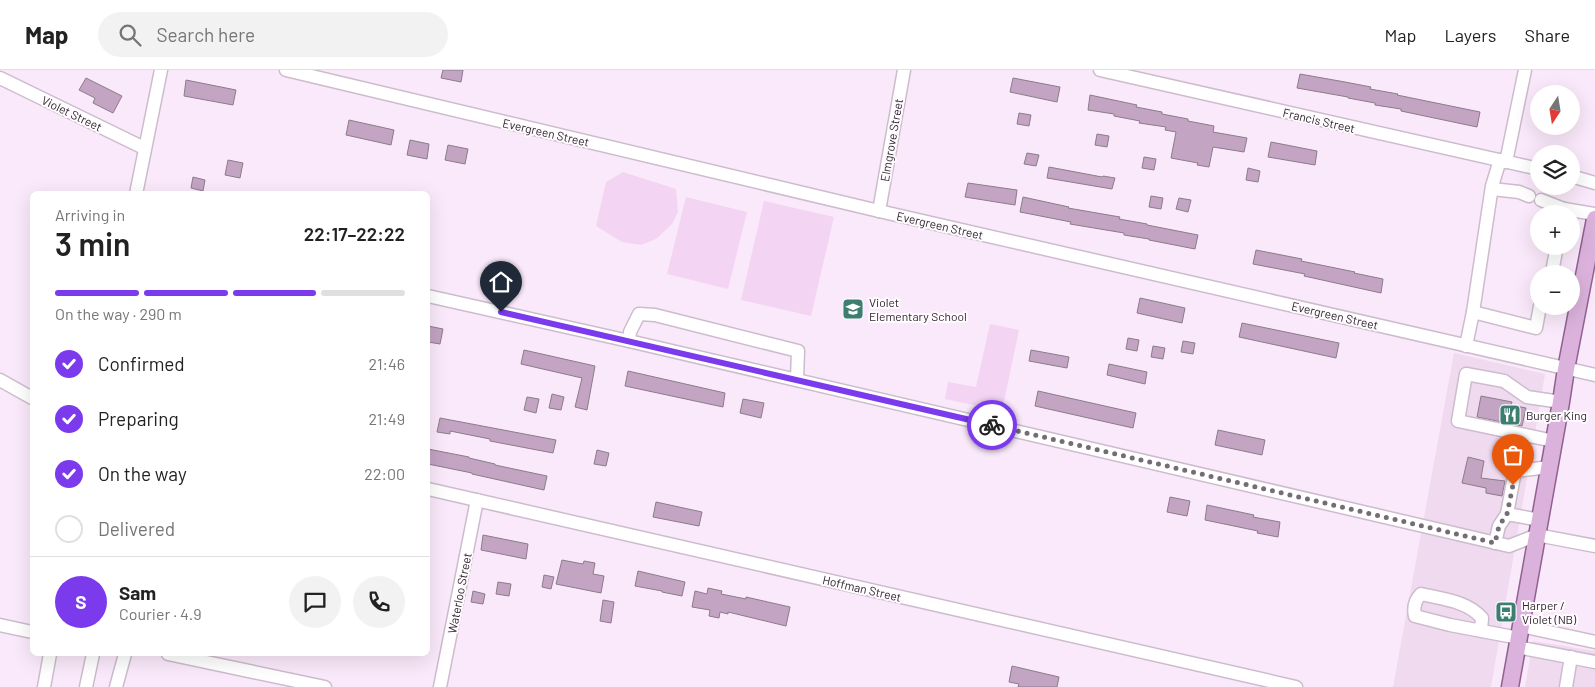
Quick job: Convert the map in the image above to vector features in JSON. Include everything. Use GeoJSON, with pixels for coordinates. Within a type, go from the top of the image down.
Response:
{"type":"FeatureCollection","features":[{"type":"Feature","properties":{"kind":"main road"},"geometry":{"type":"LineString","coordinates":[[1580,272],[1595,219]]}},
{"type":"Feature","properties":{"kind":"main road"},"geometry":{"type":"LineString","coordinates":[[1510,687],[1562,402],[1573,315]]}},
{"type":"Feature","properties":{"kind":"street"},"geometry":{"type":"LineString","coordinates":[[137,191],[161,70]]}},
{"type":"Feature","properties":{"kind":"street","name":"Evergreen Street"},"geometry":{"type":"LineString","coordinates":[[286,70],[879,211],[1595,375]]}},
{"type":"Feature","properties":{"kind":"street","name":"Elmgrove Street"},"geometry":{"type":"LineString","coordinates":[[879,211],[904,70]]}},
{"type":"Feature","properties":{"kind":"street","name":"Francis Street"},"geometry":{"type":"LineString","coordinates":[[1100,70],[1530,167]]}},
{"type":"Feature","properties":{"kind":"street"},"geometry":{"type":"LineString","coordinates":[[1466,346],[1492,189],[1503,161],[1525,70]]}},
{"type":"Feature","properties":{"kind":"street","name":"Violet Street"},"geometry":{"type":"LineString","coordinates":[[0,78],[144,148]]}},
{"type":"Feature","properties":{"kind":"street"},"geometry":{"type":"LineString","coordinates":[[1580,179],[1595,184]]}},
{"type":"Feature","properties":{"kind":"street"},"geometry":{"type":"LineString","coordinates":[[1492,189],[1520,192],[1550,205]]}},
{"type":"Feature","properties":{"kind":"street"},"geometry":{"type":"LineString","coordinates":[[1580,213],[1595,214]]}},
{"type":"Feature","properties":{"kind":"street"},"geometry":{"type":"LineString","coordinates":[[430,296],[1509,546],[1539,528]]}},
{"type":"Feature","properties":{"kind":"street"},"geometry":{"type":"LineString","coordinates":[[1473,312],[1536,328],[1538,315]]}},
{"type":"Feature","properties":{"kind":"street"},"geometry":{"type":"LineString","coordinates":[[629,341],[630,332],[639,314],[655,315],[798,351],[797,380]]}},
{"type":"Feature","properties":{"kind":"street"},"geometry":{"type":"LineString","coordinates":[[1554,441],[1458,421],[1466,374],[1504,381],[1527,397],[1562,402]]}},
{"type":"Feature","properties":{"kind":"street"},"geometry":{"type":"LineString","coordinates":[[0,380],[30,397]]}},
{"type":"Feature","properties":{"kind":"street"},"geometry":{"type":"LineString","coordinates":[[1495,543],[1499,526],[1507,514],[1515,471],[1550,467]]}},
{"type":"Feature","properties":{"kind":"street","name":"Hoffman Street"},"geometry":{"type":"LineString","coordinates":[[430,489],[1296,687]]}},
{"type":"Feature","properties":{"kind":"street","name":"Waterloo Street"},"geometry":{"type":"LineString","coordinates":[[440,687],[477,500]]}},
{"type":"Feature","properties":{"kind":"street"},"geometry":{"type":"LineString","coordinates":[[1507,514],[1539,528],[1595,546]]}},
{"type":"Feature","properties":{"kind":"street"},"geometry":{"type":"LineString","coordinates":[[1481,631],[1482,618],[1475,610],[1460,603],[1422,594],[1416,599],[1414,616],[1450,626],[1481,631],[1519,637],[1595,642]]}},
{"type":"Feature","properties":{"kind":"street"},"geometry":{"type":"LineString","coordinates":[[0,625],[30,632]]}},
{"type":"Feature","properties":{"kind":"street"},"geometry":{"type":"LineString","coordinates":[[1519,637],[1571,657],[1595,662]]}},
{"type":"Feature","properties":{"kind":"street"},"geometry":{"type":"LineString","coordinates":[[44,687],[50,656]]}},
{"type":"Feature","properties":{"kind":"street"},"geometry":{"type":"LineString","coordinates":[[86,687],[93,656]]}},
{"type":"Feature","properties":{"kind":"street"},"geometry":{"type":"LineString","coordinates":[[116,687],[124,656]]}},
{"type":"Feature","properties":{"kind":"street"},"geometry":{"type":"LineString","coordinates":[[178,656],[325,687]]}},
{"type":"Feature","properties":{"kind":"street"},"geometry":{"type":"LineString","coordinates":[[1566,687],[1571,657]]}},
{"type":"Feature","properties":{"kind":"shaded area"},"geometry":{"type":"Polygon","coordinates":[[[623,172],[676,189],[678,212],[672,224],[656,239],[641,245],[622,242],[596,226],[606,182],[623,172]]]}},
{"type":"Feature","properties":{"kind":"shaded area"},"geometry":{"type":"Polygon","coordinates":[[[686,197],[747,212],[728,289],[667,274],[686,197]]]}},
{"type":"Feature","properties":{"kind":"shaded area"},"geometry":{"type":"Polygon","coordinates":[[[764,201],[834,217],[811,316],[741,300],[764,201]]]}},
{"type":"Feature","properties":{"kind":"shaded area"},"geometry":{"type":"Polygon","coordinates":[[[990,324],[1019,330],[1002,411],[945,399],[948,382],[976,387],[990,324]]]}},
{"type":"Feature","properties":{"kind":"shaded area"},"geometry":{"type":"Polygon","coordinates":[[[1454,353],[1545,374],[1491,687],[1393,687],[1454,353]]]}},
{"type":"Feature","properties":{"kind":"shaded area"},"geometry":{"type":"Polygon","coordinates":[[[1533,641],[1595,651],[1595,687],[1525,687],[1533,641]]]}},
{"type":"Feature","properties":{"kind":"building"},"geometry":{"type":"Polygon","coordinates":[[[443,70],[463,70],[461,82],[441,78],[443,70]]]}},
{"type":"Feature","properties":{"kind":"building"},"geometry":{"type":"Polygon","coordinates":[[[1300,74],[1371,87],[1370,89],[1480,112],[1477,127],[1401,111],[1401,109],[1375,105],[1375,103],[1348,97],[1297,88],[1300,74]]]}},
{"type":"Feature","properties":{"kind":"building"},"geometry":{"type":"Polygon","coordinates":[[[86,78],[122,96],[113,113],[93,103],[95,98],[79,90],[86,78]]]}},
{"type":"Feature","properties":{"kind":"building"},"geometry":{"type":"Polygon","coordinates":[[[1013,78],[1060,87],[1057,102],[1010,92],[1013,78]]]}},
{"type":"Feature","properties":{"kind":"building"},"geometry":{"type":"Polygon","coordinates":[[[186,80],[236,90],[233,105],[184,96],[186,80]]]}},
{"type":"Feature","properties":{"kind":"building"},"geometry":{"type":"Polygon","coordinates":[[[1090,95],[1137,105],[1136,107],[1214,126],[1213,132],[1247,138],[1244,152],[1213,147],[1209,167],[1171,158],[1176,132],[1165,130],[1166,127],[1139,123],[1140,121],[1114,116],[1114,114],[1088,110],[1090,95]]]}},
{"type":"Feature","properties":{"kind":"building"},"geometry":{"type":"Polygon","coordinates":[[[1019,113],[1031,115],[1029,126],[1017,124],[1019,113]]]}},
{"type":"Feature","properties":{"kind":"building"},"geometry":{"type":"Polygon","coordinates":[[[349,120],[394,130],[391,145],[346,135],[349,120]]]}},
{"type":"Feature","properties":{"kind":"building"},"geometry":{"type":"Polygon","coordinates":[[[1097,134],[1109,136],[1107,147],[1095,145],[1097,134]]]}},
{"type":"Feature","properties":{"kind":"building"},"geometry":{"type":"Polygon","coordinates":[[[410,140],[429,144],[427,159],[407,155],[410,140]]]}},
{"type":"Feature","properties":{"kind":"building"},"geometry":{"type":"Polygon","coordinates":[[[1271,142],[1317,151],[1315,165],[1268,157],[1271,142]]]}},
{"type":"Feature","properties":{"kind":"building"},"geometry":{"type":"Polygon","coordinates":[[[448,145],[468,149],[465,164],[445,160],[448,145]]]}},
{"type":"Feature","properties":{"kind":"building"},"geometry":{"type":"Polygon","coordinates":[[[1027,153],[1039,155],[1036,166],[1024,164],[1027,153]]]}},
{"type":"Feature","properties":{"kind":"building"},"geometry":{"type":"Polygon","coordinates":[[[1144,157],[1156,159],[1154,170],[1142,168],[1144,157]]]}},
{"type":"Feature","properties":{"kind":"building"},"geometry":{"type":"Polygon","coordinates":[[[228,160],[243,163],[240,178],[225,175],[228,160]]]}},
{"type":"Feature","properties":{"kind":"building"},"geometry":{"type":"Polygon","coordinates":[[[1049,167],[1115,178],[1112,189],[1047,178],[1049,167]]]}},
{"type":"Feature","properties":{"kind":"building"},"geometry":{"type":"Polygon","coordinates":[[[1248,168],[1260,171],[1258,182],[1246,180],[1248,168]]]}},
{"type":"Feature","properties":{"kind":"building"},"geometry":{"type":"Polygon","coordinates":[[[193,177],[205,180],[203,191],[191,188],[193,177]]]}},
{"type":"Feature","properties":{"kind":"building"},"geometry":{"type":"Polygon","coordinates":[[[968,183],[1017,190],[1015,205],[965,197],[968,183]]]}},
{"type":"Feature","properties":{"kind":"building"},"geometry":{"type":"Polygon","coordinates":[[[1151,196],[1163,198],[1161,209],[1149,207],[1151,196]]]}},
{"type":"Feature","properties":{"kind":"building"},"geometry":{"type":"Polygon","coordinates":[[[1023,197],[1198,235],[1195,249],[1020,212],[1023,197]]]}},
{"type":"Feature","properties":{"kind":"building"},"geometry":{"type":"Polygon","coordinates":[[[1179,198],[1191,200],[1188,212],[1176,209],[1179,198]]]}},
{"type":"Feature","properties":{"kind":"building"},"geometry":{"type":"Polygon","coordinates":[[[1256,250],[1383,279],[1381,293],[1304,276],[1305,274],[1253,264],[1256,250]]]}},
{"type":"Feature","properties":{"kind":"building"},"geometry":{"type":"Polygon","coordinates":[[[1140,298],[1185,308],[1182,323],[1137,313],[1140,298]]]}},
{"type":"Feature","properties":{"kind":"building"},"geometry":{"type":"Polygon","coordinates":[[[1242,323],[1339,343],[1336,358],[1239,337],[1242,323]]]}},
{"type":"Feature","properties":{"kind":"building"},"geometry":{"type":"Polygon","coordinates":[[[430,326],[443,329],[440,344],[430,342],[430,326]]]}},
{"type":"Feature","properties":{"kind":"building"},"geometry":{"type":"Polygon","coordinates":[[[1128,338],[1139,340],[1137,351],[1126,349],[1128,338]]]}},
{"type":"Feature","properties":{"kind":"building"},"geometry":{"type":"Polygon","coordinates":[[[1183,341],[1195,343],[1193,354],[1181,352],[1183,341]]]}},
{"type":"Feature","properties":{"kind":"building"},"geometry":{"type":"Polygon","coordinates":[[[1153,346],[1165,348],[1163,359],[1151,357],[1153,346]]]}},
{"type":"Feature","properties":{"kind":"building"},"geometry":{"type":"Polygon","coordinates":[[[524,350],[595,366],[587,410],[575,407],[582,378],[521,364],[524,350]]]}},
{"type":"Feature","properties":{"kind":"building"},"geometry":{"type":"Polygon","coordinates":[[[1031,350],[1069,357],[1067,368],[1029,361],[1031,350]]]}},
{"type":"Feature","properties":{"kind":"building"},"geometry":{"type":"Polygon","coordinates":[[[1109,364],[1147,372],[1145,384],[1107,375],[1109,364]]]}},
{"type":"Feature","properties":{"kind":"building"},"geometry":{"type":"Polygon","coordinates":[[[628,371],[725,393],[723,407],[625,386],[628,371]]]}},
{"type":"Feature","properties":{"kind":"building"},"geometry":{"type":"Polygon","coordinates":[[[1038,391],[1136,413],[1133,428],[1035,406],[1038,391]]]}},
{"type":"Feature","properties":{"kind":"building"},"geometry":{"type":"Polygon","coordinates":[[[552,394],[564,397],[561,410],[549,408],[552,394]]]}},
{"type":"Feature","properties":{"kind":"building"},"geometry":{"type":"Polygon","coordinates":[[[1481,396],[1512,402],[1511,405],[1526,408],[1522,426],[1477,417],[1481,396]]]}},
{"type":"Feature","properties":{"kind":"building"},"geometry":{"type":"Polygon","coordinates":[[[527,397],[539,399],[536,413],[524,410],[527,397]]]}},
{"type":"Feature","properties":{"kind":"building"},"geometry":{"type":"Polygon","coordinates":[[[743,399],[764,403],[761,418],[740,413],[743,399]]]}},
{"type":"Feature","properties":{"kind":"building"},"geometry":{"type":"Polygon","coordinates":[[[440,418],[556,440],[553,453],[450,431],[450,434],[437,432],[440,418]]]}},
{"type":"Feature","properties":{"kind":"building"},"geometry":{"type":"Polygon","coordinates":[[[1218,430],[1265,440],[1262,455],[1215,445],[1218,430]]]}},
{"type":"Feature","properties":{"kind":"building"},"geometry":{"type":"Polygon","coordinates":[[[430,449],[547,476],[544,490],[430,464],[430,449]]]}},
{"type":"Feature","properties":{"kind":"building"},"geometry":{"type":"Polygon","coordinates":[[[597,450],[609,453],[606,466],[594,464],[597,450]]]}},
{"type":"Feature","properties":{"kind":"building"},"geometry":{"type":"Polygon","coordinates":[[[1468,457],[1484,461],[1481,478],[1505,481],[1502,496],[1486,493],[1486,488],[1462,483],[1468,457]]]}},
{"type":"Feature","properties":{"kind":"building"},"geometry":{"type":"Polygon","coordinates":[[[1170,497],[1190,501],[1187,516],[1167,512],[1170,497]]]}},
{"type":"Feature","properties":{"kind":"building"},"geometry":{"type":"Polygon","coordinates":[[[656,502],[702,512],[699,526],[653,517],[656,502]]]}},
{"type":"Feature","properties":{"kind":"building"},"geometry":{"type":"Polygon","coordinates":[[[1207,505],[1280,522],[1278,537],[1205,520],[1207,505]]]}},
{"type":"Feature","properties":{"kind":"building"},"geometry":{"type":"Polygon","coordinates":[[[483,535],[528,544],[526,559],[481,550],[483,535]]]}},
{"type":"Feature","properties":{"kind":"building"},"geometry":{"type":"Polygon","coordinates":[[[562,560],[583,564],[584,561],[595,563],[593,574],[604,576],[601,593],[556,584],[562,560]]]}},
{"type":"Feature","properties":{"kind":"building"},"geometry":{"type":"Polygon","coordinates":[[[638,571],[685,582],[682,596],[635,586],[638,571]]]}},
{"type":"Feature","properties":{"kind":"building"},"geometry":{"type":"Polygon","coordinates":[[[544,575],[554,577],[551,589],[542,587],[544,575]]]}},
{"type":"Feature","properties":{"kind":"building"},"geometry":{"type":"Polygon","coordinates":[[[498,582],[511,584],[509,596],[496,594],[498,582]]]}},
{"type":"Feature","properties":{"kind":"building"},"geometry":{"type":"Polygon","coordinates":[[[708,588],[722,591],[721,594],[746,599],[746,597],[790,607],[786,626],[728,612],[728,614],[720,612],[719,618],[709,616],[710,610],[692,607],[695,591],[707,594],[708,588]]]}},
{"type":"Feature","properties":{"kind":"building"},"geometry":{"type":"Polygon","coordinates":[[[473,591],[485,594],[483,604],[471,602],[473,591]]]}},
{"type":"Feature","properties":{"kind":"building"},"geometry":{"type":"Polygon","coordinates":[[[603,600],[614,602],[611,623],[600,621],[603,600]]]}},
{"type":"Feature","properties":{"kind":"building"},"geometry":{"type":"Polygon","coordinates":[[[1012,666],[1059,677],[1057,687],[1018,687],[1019,684],[1009,682],[1012,666]]]}},
{"type":"Feature","properties":{"kind":"way so far"},"geometry":{"type":"LineString","coordinates":[[992,425],[1495,543],[1499,526],[1507,514],[1513,485]]}},
{"type":"Feature","properties":{"kind":"place","name":"Violet Elementary School"},"geometry":{"type":"Point","coordinates":[853,309]}},
{"type":"Feature","properties":{"kind":"place","name":"Burger King"},"geometry":{"type":"Point","coordinates":[1510,415]}},
{"type":"Feature","properties":{"kind":"place","name":"Harper / Violet (NB)"},"geometry":{"type":"Point","coordinates":[1506,612]}},
{"type":"Feature","properties":{"kind":"route"},"geometry":{"type":"LineString","coordinates":[[501,312],[992,425]]}}]}
